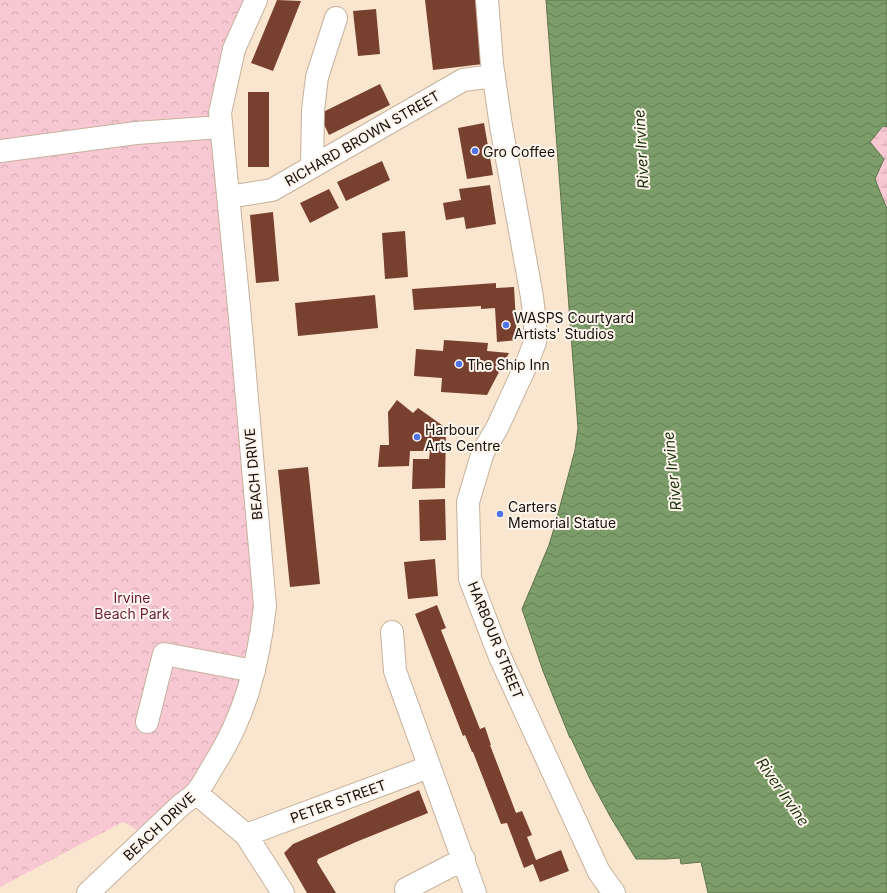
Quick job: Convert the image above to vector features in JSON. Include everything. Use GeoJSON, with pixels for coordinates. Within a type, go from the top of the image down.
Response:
{"type":"FeatureCollection","features":[{"type":"Feature","properties":{"kind":"street","name":"BEACH DRIVE"},"geometry":{"type":"LineString","coordinates":[[88,893],[181,805],[196,793],[221,754],[236,724],[254,671],[261,641],[265,606],[220,112],[234,49],[256,0]]}},
{"type":"Feature","properties":{"kind":"street","name":"HARBOUR STREET"},"geometry":{"type":"LineString","coordinates":[[487,0],[494,76],[501,126],[532,297],[535,322],[535,342],[497,428],[483,452],[468,502],[470,579],[500,657],[599,872],[614,893]]}},
{"type":"Feature","properties":{"kind":"street"},"geometry":{"type":"LineString","coordinates":[[312,167],[313,110],[317,77],[336,18]]}},
{"type":"Feature","properties":{"kind":"street","name":"RICHARD BROWN STREET"},"geometry":{"type":"LineString","coordinates":[[228,197],[272,190],[463,80],[494,76]]}},
{"type":"Feature","properties":{"kind":"street"},"geometry":{"type":"LineString","coordinates":[[0,151],[136,133],[221,127]]}},
{"type":"Feature","properties":{"kind":"street"},"geometry":{"type":"LineString","coordinates":[[392,632],[395,671],[475,893]]}},
{"type":"Feature","properties":{"kind":"street"},"geometry":{"type":"LineString","coordinates":[[147,722],[164,654],[254,671]]}},
{"type":"Feature","properties":{"kind":"street","name":"PETER STREET"},"geometry":{"type":"LineString","coordinates":[[246,835],[430,767]]}},
{"type":"Feature","properties":{"kind":"street"},"geometry":{"type":"LineString","coordinates":[[196,793],[246,835],[282,893]]}},
{"type":"Feature","properties":{"kind":"street"},"geometry":{"type":"LineString","coordinates":[[406,889],[464,859]]}},
{"type":"Feature","properties":{"kind":"green space","name":"Irvine Beach Park"},"geometry":{"type":"Polygon","coordinates":[[[0,0],[250,0],[223,100],[261,641],[207,776],[149,836],[123,822],[0,887],[0,0]]]}},
{"type":"Feature","properties":{"kind":"green space"},"geometry":{"type":"Polygon","coordinates":[[[883,126],[887,127],[887,209],[875,179],[870,142],[883,126]]]}},
{"type":"Feature","properties":{"kind":"water","name":"River Irvine"},"geometry":{"type":"Polygon","coordinates":[[[546,0],[887,0],[887,127],[883,126],[870,142],[884,159],[875,179],[887,209],[887,893],[708,893],[701,862],[681,864],[680,858],[636,859],[611,818],[590,779],[570,738],[543,671],[522,609],[549,545],[575,450],[578,428],[546,0]]]}},
{"type":"Feature","properties":{"kind":"building"},"geometry":{"type":"Polygon","coordinates":[[[277,0],[301,1],[273,71],[251,63],[277,0]]]}},
{"type":"Feature","properties":{"kind":"building"},"geometry":{"type":"Polygon","coordinates":[[[425,0],[476,0],[483,64],[433,70],[425,0]]]}},
{"type":"Feature","properties":{"kind":"building"},"geometry":{"type":"Polygon","coordinates":[[[376,9],[380,54],[358,56],[353,11],[376,9]]]}},
{"type":"Feature","properties":{"kind":"building"},"geometry":{"type":"Polygon","coordinates":[[[380,84],[390,105],[329,135],[319,114],[380,84]]]}},
{"type":"Feature","properties":{"kind":"building"},"geometry":{"type":"Polygon","coordinates":[[[248,92],[269,92],[269,167],[248,167],[248,92]]]}},
{"type":"Feature","properties":{"kind":"building","name":"Gro Coffee"},"geometry":{"type":"Polygon","coordinates":[[[484,123],[493,175],[467,179],[458,128],[484,123]]]}},
{"type":"Feature","properties":{"kind":"building"},"geometry":{"type":"Polygon","coordinates":[[[382,161],[390,180],[346,201],[337,182],[382,161]]]}},
{"type":"Feature","properties":{"kind":"building"},"geometry":{"type":"Polygon","coordinates":[[[490,185],[496,224],[466,229],[464,217],[446,220],[443,203],[461,200],[459,189],[490,185]]]}},
{"type":"Feature","properties":{"kind":"building"},"geometry":{"type":"Polygon","coordinates":[[[329,189],[339,208],[310,223],[300,203],[329,189]]]}},
{"type":"Feature","properties":{"kind":"building"},"geometry":{"type":"Polygon","coordinates":[[[273,212],[279,281],[256,283],[250,215],[273,212]]]}},
{"type":"Feature","properties":{"kind":"building"},"geometry":{"type":"Polygon","coordinates":[[[405,231],[408,277],[385,279],[382,233],[405,231]]]}},
{"type":"Feature","properties":{"kind":"building","name":"WASPS Courtyard Artists' Studios"},"geometry":{"type":"Polygon","coordinates":[[[496,283],[496,288],[514,287],[517,340],[497,342],[495,308],[481,309],[481,306],[414,310],[412,289],[496,283]]]}},
{"type":"Feature","properties":{"kind":"building"},"geometry":{"type":"Polygon","coordinates":[[[375,295],[378,328],[298,336],[295,303],[375,295]]]}},
{"type":"Feature","properties":{"kind":"building","name":"The Ship Inn"},"geometry":{"type":"Polygon","coordinates":[[[444,340],[488,343],[487,351],[509,353],[487,395],[441,392],[442,378],[414,376],[416,349],[443,351],[444,340]]]}},
{"type":"Feature","properties":{"kind":"building","name":"Harbour Arts Centre"},"geometry":{"type":"Polygon","coordinates":[[[397,400],[413,413],[418,408],[446,428],[445,488],[412,489],[413,459],[429,459],[430,451],[410,451],[409,466],[378,467],[380,445],[389,445],[388,412],[397,400]]]}},
{"type":"Feature","properties":{"kind":"building"},"geometry":{"type":"Polygon","coordinates":[[[308,467],[320,584],[290,587],[278,470],[308,467]]]}},
{"type":"Feature","properties":{"kind":"building"},"geometry":{"type":"Polygon","coordinates":[[[445,499],[446,540],[420,541],[419,500],[445,499]]]}},
{"type":"Feature","properties":{"kind":"building"},"geometry":{"type":"Polygon","coordinates":[[[435,559],[438,596],[408,599],[404,562],[435,559]]]}},
{"type":"Feature","properties":{"kind":"building"},"geometry":{"type":"Polygon","coordinates":[[[437,605],[446,628],[441,630],[480,729],[485,727],[490,745],[516,813],[522,811],[532,835],[527,837],[536,860],[561,850],[569,871],[540,882],[533,864],[524,868],[507,823],[501,824],[473,752],[465,735],[463,736],[415,614],[437,605]]]}},
{"type":"Feature","properties":{"kind":"building"},"geometry":{"type":"Polygon","coordinates":[[[419,790],[428,813],[318,859],[317,862],[336,893],[307,893],[284,853],[293,844],[419,790]]]}},
{"type":"Feature","properties":{"kind":"place","name":"Gro Coffee"},"geometry":{"type":"Point","coordinates":[475,151]}},
{"type":"Feature","properties":{"kind":"place","name":"WASPS Courtyard Artists' Studios"},"geometry":{"type":"Point","coordinates":[506,325]}},
{"type":"Feature","properties":{"kind":"place","name":"The Ship Inn"},"geometry":{"type":"Point","coordinates":[459,364]}},
{"type":"Feature","properties":{"kind":"place","name":"Harbour Arts Centre"},"geometry":{"type":"Point","coordinates":[417,437]}},
{"type":"Feature","properties":{"kind":"place","name":"Carters Memorial Statue"},"geometry":{"type":"Point","coordinates":[500,514]}}]}
